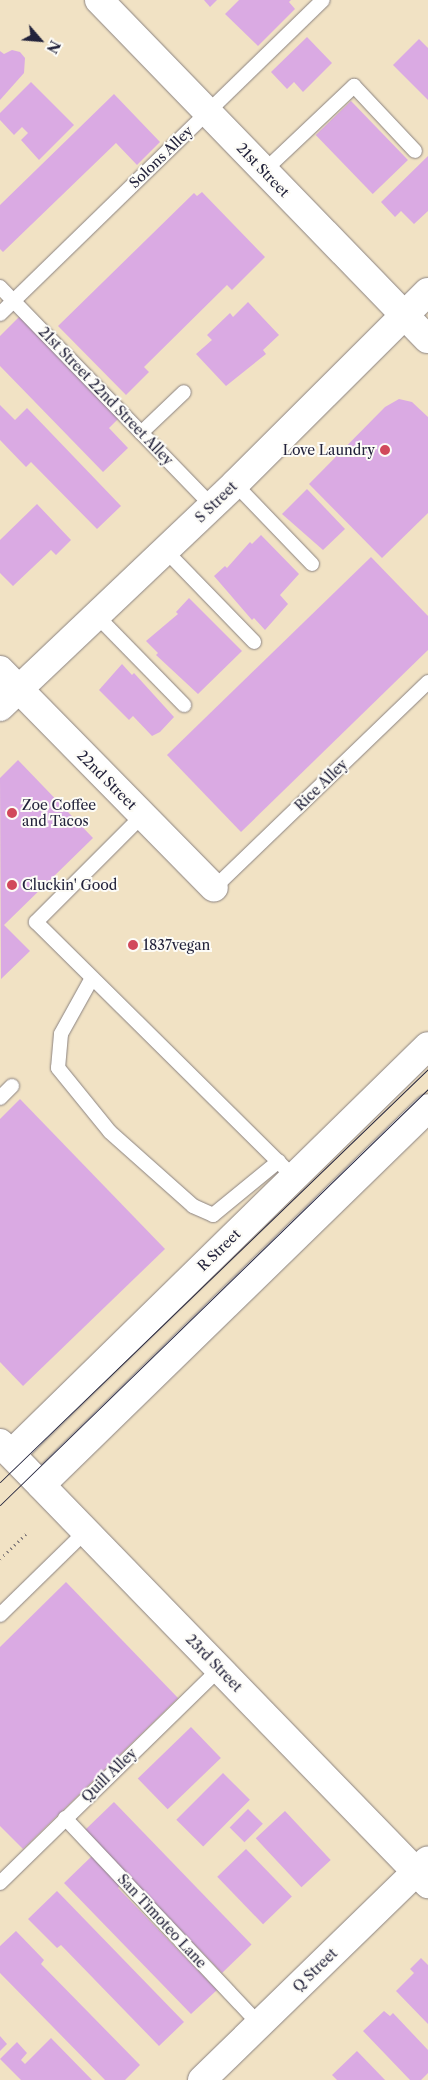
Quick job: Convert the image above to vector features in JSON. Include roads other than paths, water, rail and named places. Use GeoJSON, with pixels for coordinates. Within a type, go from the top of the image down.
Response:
{"type":"FeatureCollection","features":[{"type":"Feature","properties":{"kind":"street","name":"21st Street"},"geometry":{"type":"LineString","coordinates":[[99,0],[428,339]]}},
{"type":"Feature","properties":{"kind":"street","name":"S Street"},"geometry":{"type":"LineString","coordinates":[[6,689],[96,615],[212,506],[428,292]]}},
{"type":"Feature","properties":{"kind":"street","name":"22nd Street"},"geometry":{"type":"LineString","coordinates":[[6,689],[142,816],[214,888]]}},
{"type":"Feature","properties":{"kind":"street","name":"R Street"},"geometry":{"type":"LineString","coordinates":[[5,1448],[287,1169],[428,1046]]}},
{"type":"Feature","properties":{"kind":"street"},"geometry":{"type":"LineString","coordinates":[[41,1485],[428,1108]]}},
{"type":"Feature","properties":{"kind":"street","name":"23rd Street"},"geometry":{"type":"LineString","coordinates":[[5,1448],[219,1669],[424,1872]]}},
{"type":"Feature","properties":{"kind":"street","name":"Q Street"},"geometry":{"type":"LineString","coordinates":[[202,2080],[424,1872]]}},
{"type":"Feature","properties":{"kind":"lane","name":"Solons Alley"},"geometry":{"type":"LineString","coordinates":[[0,314],[323,0]]}},
{"type":"Feature","properties":{"kind":"lane"},"geometry":{"type":"LineString","coordinates":[[264,171],[354,86],[415,151]]}},
{"type":"Feature","properties":{"kind":"lane","name":"21st Street 22nd Street Alley"},"geometry":{"type":"LineString","coordinates":[[0,287],[212,506]]}},
{"type":"Feature","properties":{"kind":"lane"},"geometry":{"type":"LineString","coordinates":[[142,432],[184,392]]}},
{"type":"Feature","properties":{"kind":"lane"},"geometry":{"type":"LineString","coordinates":[[235,484],[312,564]]}},
{"type":"Feature","properties":{"kind":"lane"},"geometry":{"type":"LineString","coordinates":[[165,550],[254,642]]}},
{"type":"Feature","properties":{"kind":"lane"},"geometry":{"type":"LineString","coordinates":[[96,615],[184,705]]}},
{"type":"Feature","properties":{"kind":"lane","name":"Rice Alley"},"geometry":{"type":"LineString","coordinates":[[214,888],[428,682]]}},
{"type":"Feature","properties":{"kind":"lane"},"geometry":{"type":"LineString","coordinates":[[92,978],[61,1034],[58,1068],[110,1132],[193,1206],[213,1215],[287,1169],[36,922],[142,816]]}},
{"type":"Feature","properties":{"kind":"lane"},"geometry":{"type":"LineString","coordinates":[[0,1098],[12,1086]]}},
{"type":"Feature","properties":{"kind":"lane"},"geometry":{"type":"LineString","coordinates":[[0,1615],[86,1531]]}},
{"type":"Feature","properties":{"kind":"lane","name":"Quill Alley"},"geometry":{"type":"LineString","coordinates":[[0,1883],[219,1669]]}},
{"type":"Feature","properties":{"kind":"lane","name":"San Timoteo Lane"},"geometry":{"type":"LineString","coordinates":[[65,1818],[260,2024]]}},
{"type":"Feature","properties":{"kind":"tram line"},"geometry":{"type":"LineString","coordinates":[[0,1482],[428,1069]]}},
{"type":"Feature","properties":{"kind":"tram line"},"geometry":{"type":"LineString","coordinates":[[0,1505],[428,1089]]}},
{"type":"Feature","properties":{"kind":"place","name":"Love Laundry"},"geometry":{"type":"Point","coordinates":[385,450]}},
{"type":"Feature","properties":{"kind":"place","name":"Zoe Coffee and Tacos"},"geometry":{"type":"Point","coordinates":[12,813]}},
{"type":"Feature","properties":{"kind":"place","name":"Cluckin' Good"},"geometry":{"type":"Point","coordinates":[12,885]}},
{"type":"Feature","properties":{"kind":"place","name":"1837vegan"},"geometry":{"type":"Point","coordinates":[133,945]}}]}
